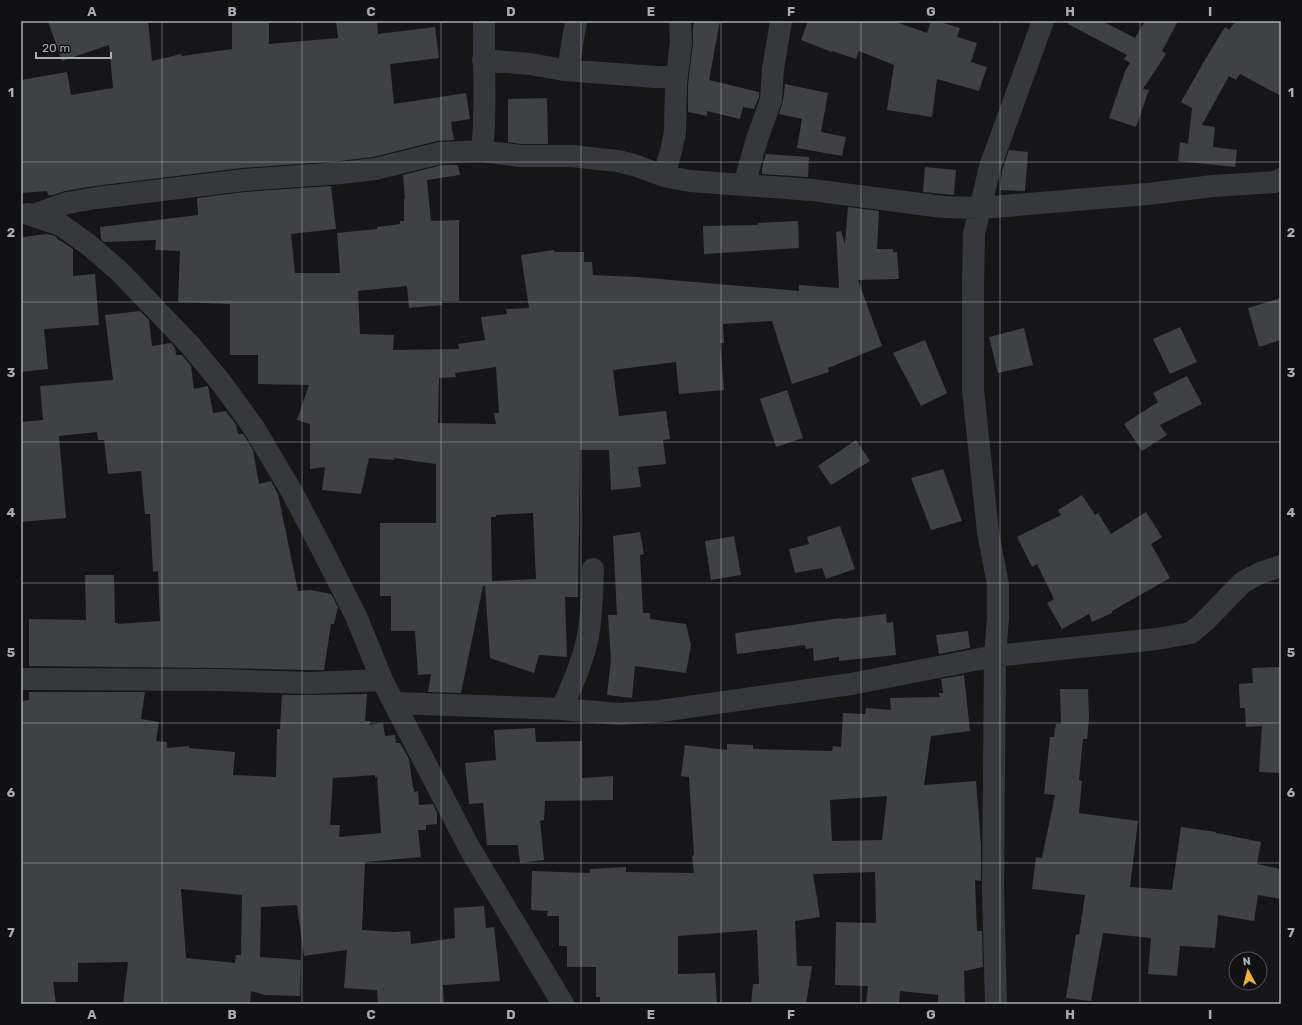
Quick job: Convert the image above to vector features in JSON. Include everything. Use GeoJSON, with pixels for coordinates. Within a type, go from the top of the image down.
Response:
{"type":"FeatureCollection","features":[{"type":"Feature","properties":{"kind":"street"},"geometry":{"type":"LineString","coordinates":[[482,151],[485,126],[483,60],[484,21]]}},
{"type":"Feature","properties":{"kind":"street"},"geometry":{"type":"LineString","coordinates":[[568,70],[576,21]]}},
{"type":"Feature","properties":{"kind":"street"},"geometry":{"type":"LineString","coordinates":[[664,176],[672,151],[675,132],[676,77],[680,42],[680,21]]}},
{"type":"Feature","properties":{"kind":"street"},"geometry":{"type":"LineString","coordinates":[[744,185],[757,139],[771,100],[773,70],[781,21]]}},
{"type":"Feature","properties":{"kind":"street"},"geometry":{"type":"LineString","coordinates":[[996,1004],[993,890],[995,656],[998,618],[998,585],[988,532],[973,390],[974,234],[990,167],[1043,21]]}},
{"type":"Feature","properties":{"kind":"street"},"geometry":{"type":"LineString","coordinates":[[483,60],[568,70],[655,77],[676,77]]}},
{"type":"Feature","properties":{"kind":"street"},"geometry":{"type":"LineString","coordinates":[[27,214],[67,203],[96,198],[244,180],[375,169],[440,152],[482,151],[520,156],[573,156],[618,161],[664,176],[690,181],[812,190],[943,207],[981,208],[1147,194],[1213,186],[1275,182],[1281,179]]}},
{"type":"Feature","properties":{"kind":"street"},"geometry":{"type":"LineString","coordinates":[[27,214],[61,225],[89,245],[113,266],[190,345],[223,385],[254,428],[292,492],[321,547],[356,616],[382,680],[470,849],[563,1004]]}},
{"type":"Feature","properties":{"kind":"street"},"geometry":{"type":"LineString","coordinates":[[395,703],[562,708],[619,714],[660,712],[851,684],[995,656],[1157,639],[1191,633],[1206,621],[1243,582],[1260,573],[1281,566]]}},
{"type":"Feature","properties":{"kind":"street"},"geometry":{"type":"LineString","coordinates":[[562,708],[573,682],[587,638],[591,614],[593,569]]}},
{"type":"Feature","properties":{"kind":"street"},"geometry":{"type":"LineString","coordinates":[[21,680],[32,678],[219,680],[309,683],[382,680]]}},
{"type":"Feature","properties":{"kind":"building"},"geometry":{"type":"Polygon","coordinates":[[[48,21],[148,21],[152,61],[181,54],[182,56],[232,49],[232,21],[269,21],[269,44],[338,38],[336,21],[377,21],[378,34],[435,27],[439,58],[390,64],[394,104],[466,93],[470,119],[451,122],[454,140],[437,141],[373,157],[340,161],[242,168],[94,186],[65,191],[53,195],[48,195],[47,191],[21,193],[21,80],[67,72],[71,95],[113,88],[109,45],[62,61],[48,21]]]}},
{"type":"Feature","properties":{"kind":"building"},"geometry":{"type":"Polygon","coordinates":[[[694,21],[720,21],[709,80],[759,92],[759,97],[754,109],[743,107],[740,119],[707,111],[707,116],[688,112],[688,85],[694,21]]]}},
{"type":"Feature","properties":{"kind":"building"},"geometry":{"type":"Polygon","coordinates":[[[808,21],[893,21],[927,33],[931,21],[937,21],[960,28],[957,37],[977,43],[971,62],[987,67],[979,91],[937,79],[932,117],[887,110],[894,65],[859,51],[856,59],[832,52],[801,40],[808,21]]]}},
{"type":"Feature","properties":{"kind":"building"},"geometry":{"type":"Polygon","coordinates":[[[1069,21],[1102,21],[1135,38],[1145,21],[1178,21],[1162,51],[1166,54],[1143,89],[1149,90],[1136,127],[1109,118],[1125,71],[1130,63],[1124,59],[1127,55],[1068,24],[1069,21]]]}},
{"type":"Feature","properties":{"kind":"building"},"geometry":{"type":"Polygon","coordinates":[[[1236,21],[1281,21],[1281,96],[1240,74],[1236,80],[1229,76],[1202,125],[1215,127],[1213,147],[1237,150],[1235,167],[1178,161],[1180,142],[1188,144],[1192,108],[1181,102],[1225,27],[1229,30],[1236,21]]]}},
{"type":"Feature","properties":{"kind":"building"},"geometry":{"type":"Polygon","coordinates":[[[785,84],[828,93],[821,132],[846,137],[842,156],[797,148],[802,119],[779,114],[783,101],[785,84]]]}},
{"type":"Feature","properties":{"kind":"building"},"geometry":{"type":"Polygon","coordinates":[[[547,98],[548,144],[521,144],[508,142],[508,99],[547,98]]]}},
{"type":"Feature","properties":{"kind":"building"},"geometry":{"type":"Polygon","coordinates":[[[1009,150],[1028,152],[1025,191],[1000,190],[1002,171],[1009,150]]]}},
{"type":"Feature","properties":{"kind":"building"},"geometry":{"type":"Polygon","coordinates":[[[766,154],[809,157],[808,177],[762,174],[762,167],[766,154]]]}},
{"type":"Feature","properties":{"kind":"building"},"geometry":{"type":"Polygon","coordinates":[[[442,165],[458,165],[460,175],[427,180],[431,221],[459,220],[459,301],[441,301],[442,305],[409,308],[407,286],[358,291],[360,334],[394,335],[393,350],[459,349],[458,344],[485,340],[481,317],[507,314],[506,309],[529,308],[521,255],[554,250],[554,252],[584,252],[584,262],[592,262],[593,275],[637,277],[799,291],[799,285],[839,288],[836,232],[841,231],[845,244],[848,207],[879,211],[877,249],[893,249],[893,252],[897,252],[899,279],[858,280],[882,346],[828,368],[829,372],[792,384],[772,321],[723,324],[724,343],[720,343],[724,390],[679,394],[676,362],[613,370],[619,416],[666,411],[670,439],[663,440],[666,464],[638,467],[641,487],[611,490],[609,450],[580,450],[578,597],[565,597],[567,657],[539,655],[534,673],[490,658],[485,586],[483,586],[461,693],[428,692],[431,674],[418,675],[415,631],[391,631],[391,596],[380,596],[380,523],[436,523],[436,464],[394,458],[394,460],[369,458],[361,494],[322,490],[325,467],[310,469],[310,424],[297,420],[309,385],[258,384],[258,355],[230,355],[230,304],[178,302],[180,251],[155,250],[156,240],[104,242],[101,239],[100,227],[198,215],[197,198],[245,192],[331,186],[336,229],[291,234],[295,273],[340,273],[337,233],[377,229],[377,227],[400,224],[400,221],[404,221],[405,199],[403,175],[442,165]],[[496,367],[455,373],[456,377],[439,378],[438,423],[496,424],[494,413],[499,413],[496,367]],[[533,513],[496,515],[496,517],[491,517],[492,581],[536,579],[533,513]]]}},
{"type":"Feature","properties":{"kind":"building"},"geometry":{"type":"Polygon","coordinates":[[[925,167],[956,170],[954,195],[923,192],[925,167]]]}},
{"type":"Feature","properties":{"kind":"building"},"geometry":{"type":"Polygon","coordinates":[[[798,221],[799,248],[704,254],[703,226],[758,225],[758,223],[798,221]]]}},
{"type":"Feature","properties":{"kind":"building"},"geometry":{"type":"Polygon","coordinates":[[[47,234],[55,236],[58,240],[73,249],[73,276],[95,274],[99,325],[44,329],[48,369],[21,372],[21,238],[47,234]]]}},
{"type":"Feature","properties":{"kind":"building"},"geometry":{"type":"Polygon","coordinates":[[[1281,298],[1281,340],[1259,347],[1248,308],[1281,298]]]}},
{"type":"Feature","properties":{"kind":"building"},"geometry":{"type":"Polygon","coordinates":[[[140,311],[149,320],[152,346],[171,343],[175,348],[176,355],[182,355],[191,366],[194,389],[208,386],[213,413],[226,411],[236,425],[238,434],[244,435],[253,450],[259,484],[271,481],[278,494],[298,591],[311,590],[331,594],[338,607],[334,624],[331,624],[324,670],[29,666],[29,619],[86,620],[85,575],[114,575],[115,623],[160,621],[158,571],[153,572],[150,514],[145,514],[141,471],[108,474],[104,440],[98,440],[97,432],[59,436],[66,518],[21,522],[21,422],[43,420],[40,386],[113,380],[105,315],[140,311]]]}},
{"type":"Feature","properties":{"kind":"building"},"geometry":{"type":"Polygon","coordinates":[[[1180,327],[1197,362],[1170,374],[1153,339],[1180,327]]]}},
{"type":"Feature","properties":{"kind":"building"},"geometry":{"type":"Polygon","coordinates":[[[1024,328],[1033,365],[998,373],[989,337],[1024,328]]]}},
{"type":"Feature","properties":{"kind":"building"},"geometry":{"type":"Polygon","coordinates":[[[925,340],[947,393],[921,406],[893,353],[925,340]]]}},
{"type":"Feature","properties":{"kind":"building"},"geometry":{"type":"Polygon","coordinates":[[[1187,376],[1202,404],[1160,425],[1167,435],[1142,451],[1124,424],[1158,402],[1153,393],[1187,376]]]}},
{"type":"Feature","properties":{"kind":"building"},"geometry":{"type":"Polygon","coordinates":[[[787,390],[803,438],[776,447],[760,399],[787,390]]]}},
{"type":"Feature","properties":{"kind":"building"},"geometry":{"type":"Polygon","coordinates":[[[856,440],[870,461],[831,485],[818,466],[856,440]]]}},
{"type":"Feature","properties":{"kind":"building"},"geometry":{"type":"Polygon","coordinates":[[[943,469],[962,521],[931,530],[911,478],[943,469]]]}},
{"type":"Feature","properties":{"kind":"building"},"geometry":{"type":"Polygon","coordinates":[[[1082,495],[1095,515],[1098,513],[1111,534],[1146,512],[1162,537],[1151,544],[1170,578],[1112,611],[1112,613],[1092,622],[1089,614],[1062,629],[1047,603],[1054,599],[1037,564],[1032,567],[1017,537],[1061,515],[1058,510],[1082,495]]]}},
{"type":"Feature","properties":{"kind":"building"},"geometry":{"type":"Polygon","coordinates":[[[840,526],[855,569],[826,579],[822,568],[795,573],[789,549],[809,544],[807,537],[840,526]]]}},
{"type":"Feature","properties":{"kind":"building"},"geometry":{"type":"Polygon","coordinates":[[[640,532],[644,554],[640,555],[643,613],[650,613],[650,619],[686,624],[691,645],[686,673],[635,666],[632,698],[607,695],[611,661],[608,615],[617,615],[613,536],[640,532]]]}},
{"type":"Feature","properties":{"kind":"building"},"geometry":{"type":"Polygon","coordinates":[[[734,536],[741,575],[711,580],[705,541],[734,536]]]}},
{"type":"Feature","properties":{"kind":"building"},"geometry":{"type":"Polygon","coordinates":[[[886,614],[887,623],[893,622],[896,655],[839,661],[839,657],[814,661],[813,648],[806,649],[805,645],[737,654],[735,633],[841,618],[886,614]]]}},
{"type":"Feature","properties":{"kind":"building"},"geometry":{"type":"Polygon","coordinates":[[[968,631],[970,648],[939,654],[936,635],[968,631]]]}},
{"type":"Feature","properties":{"kind":"building"},"geometry":{"type":"Polygon","coordinates":[[[1280,667],[1281,773],[1259,772],[1262,726],[1246,727],[1245,708],[1240,708],[1239,684],[1253,683],[1252,668],[1280,667]]]}},
{"type":"Feature","properties":{"kind":"building"},"geometry":{"type":"Polygon","coordinates":[[[964,675],[970,731],[931,736],[924,785],[976,781],[981,845],[981,881],[975,880],[977,931],[982,931],[983,967],[964,971],[965,1004],[938,1004],[938,995],[900,991],[899,1004],[866,1004],[868,986],[835,985],[836,922],[876,923],[875,872],[813,874],[820,917],[795,921],[797,966],[812,966],[806,1004],[751,1004],[753,984],[759,984],[757,930],[678,936],[678,974],[715,973],[717,1004],[600,1004],[600,997],[596,997],[596,967],[567,967],[567,946],[559,946],[559,916],[547,916],[548,911],[531,910],[532,871],[590,873],[590,869],[626,867],[626,872],[694,873],[689,777],[681,776],[685,745],[727,750],[727,744],[753,745],[753,749],[832,751],[833,746],[841,747],[843,713],[865,714],[866,708],[891,710],[890,698],[940,697],[939,693],[943,693],[941,679],[964,675]],[[887,796],[830,800],[832,841],[882,840],[887,796]]]}},
{"type":"Feature","properties":{"kind":"building"},"geometry":{"type":"Polygon","coordinates":[[[1060,689],[1088,689],[1089,719],[1087,739],[1083,739],[1079,780],[1082,781],[1079,813],[1138,821],[1130,887],[1172,890],[1181,827],[1216,832],[1261,842],[1257,864],[1281,869],[1281,899],[1258,895],[1254,921],[1218,915],[1215,948],[1180,946],[1177,976],[1148,974],[1151,938],[1103,933],[1091,1001],[1066,998],[1076,934],[1079,935],[1085,895],[1032,889],[1036,857],[1042,858],[1055,795],[1044,794],[1050,737],[1054,737],[1056,724],[1061,724],[1060,689]]]}},
{"type":"Feature","properties":{"kind":"building"},"geometry":{"type":"Polygon","coordinates":[[[29,692],[145,692],[141,719],[159,722],[156,741],[167,742],[167,748],[189,746],[189,748],[235,752],[233,775],[276,777],[277,729],[280,729],[282,695],[367,694],[365,721],[370,721],[370,725],[383,723],[385,736],[395,735],[396,743],[400,743],[409,759],[413,788],[414,792],[418,791],[419,805],[433,804],[437,813],[437,824],[426,825],[426,830],[418,830],[421,857],[365,862],[362,930],[394,932],[410,931],[411,944],[455,938],[454,908],[484,906],[486,928],[494,927],[500,981],[443,985],[444,1004],[378,1004],[377,990],[344,988],[347,950],[304,956],[297,905],[261,907],[260,957],[301,960],[300,996],[265,995],[251,991],[250,1004],[123,1004],[128,962],[78,963],[78,982],[53,982],[56,1004],[21,1004],[21,701],[29,700],[29,692]],[[375,775],[333,778],[330,825],[340,825],[339,837],[381,833],[377,777],[375,778],[375,775]],[[181,889],[186,958],[235,963],[236,955],[241,955],[242,895],[181,889]]]}},
{"type":"Feature","properties":{"kind":"building"},"geometry":{"type":"Polygon","coordinates":[[[535,728],[536,742],[582,741],[582,778],[613,776],[613,800],[545,801],[544,820],[540,821],[544,860],[520,863],[518,845],[487,845],[483,803],[469,804],[465,763],[496,760],[494,730],[535,728]]]}}]}
